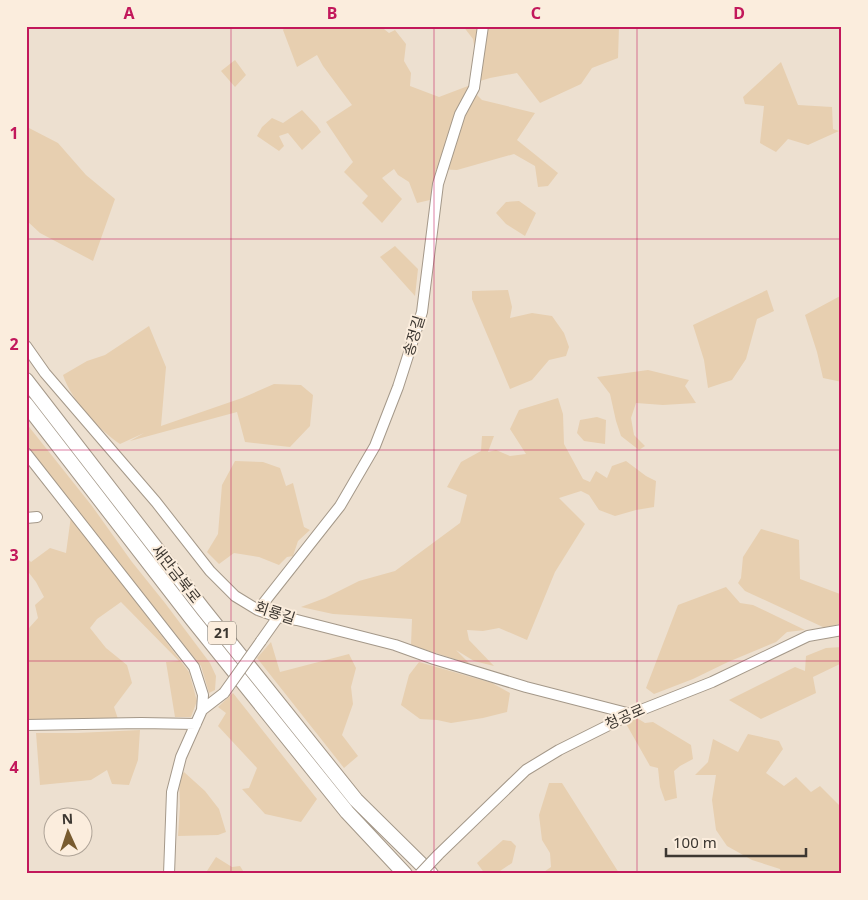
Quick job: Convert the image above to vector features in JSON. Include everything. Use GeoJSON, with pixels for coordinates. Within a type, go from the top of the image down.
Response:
{"type":"FeatureCollection","features":[{"type":"Feature","properties":{"kind":"highway","name":"새만금북로"},"geometry":{"type":"LineString","coordinates":[[26,380],[203,609],[356,800],[431,874]]}},
{"type":"Feature","properties":{"kind":"highway","name":"새만금북로"},"geometry":{"type":"LineString","coordinates":[[26,404],[192,619],[347,812],[405,874]]}},
{"type":"Feature","properties":{"kind":"street","name":"송정길"},"geometry":{"type":"LineString","coordinates":[[258,610],[340,506],[375,446],[395,396],[422,312],[438,184],[460,114],[474,88],[482,26]]}},
{"type":"Feature","properties":{"kind":"street","name":"회룡길"},"geometry":{"type":"LineString","coordinates":[[26,346],[45,373],[156,502],[210,571],[235,596],[258,610],[278,617],[298,620],[395,645],[526,687],[631,714]]}},
{"type":"Feature","properties":{"kind":"street"},"geometry":{"type":"LineString","coordinates":[[26,453],[194,668],[203,695],[202,710],[181,757],[172,792],[169,874]]}},
{"type":"Feature","properties":{"kind":"street"},"geometry":{"type":"LineString","coordinates":[[26,518],[37,517]]}},
{"type":"Feature","properties":{"kind":"street"},"geometry":{"type":"LineString","coordinates":[[202,710],[224,693],[278,617]]}},
{"type":"Feature","properties":{"kind":"street","name":"청공로"},"geometry":{"type":"LineString","coordinates":[[420,874],[526,770],[559,750],[631,714],[712,682],[808,636],[842,630]]}},
{"type":"Feature","properties":{"kind":"street"},"geometry":{"type":"LineString","coordinates":[[26,725],[196,724]]}},
{"type":"Feature","properties":{"kind":"shaded area"},"geometry":{"type":"Polygon","coordinates":[[[285,26],[380,26],[389,33],[395,30],[406,44],[404,61],[411,73],[410,86],[439,97],[468,86],[482,100],[535,113],[517,140],[558,173],[548,186],[538,187],[535,166],[514,154],[457,170],[436,169],[430,200],[417,203],[409,182],[398,175],[394,169],[382,178],[402,199],[382,223],[362,203],[368,196],[344,172],[353,162],[326,122],[352,105],[317,55],[297,67],[283,30],[285,26]]]}},
{"type":"Feature","properties":{"kind":"shaded area"},"geometry":{"type":"Polygon","coordinates":[[[463,26],[619,26],[618,58],[592,68],[581,84],[540,103],[517,73],[480,81],[473,39],[463,26]]]}},
{"type":"Feature","properties":{"kind":"shaded area"},"geometry":{"type":"Polygon","coordinates":[[[235,60],[246,75],[235,87],[221,71],[235,60]]]}},
{"type":"Feature","properties":{"kind":"shaded area"},"geometry":{"type":"Polygon","coordinates":[[[781,62],[798,105],[832,107],[833,129],[839,131],[808,145],[788,139],[776,152],[760,143],[764,106],[745,104],[743,97],[781,62]]]}},
{"type":"Feature","properties":{"kind":"shaded area"},"geometry":{"type":"Polygon","coordinates":[[[302,110],[321,132],[302,150],[288,133],[279,136],[284,146],[279,151],[257,136],[262,127],[272,118],[283,123],[302,110]]]}},
{"type":"Feature","properties":{"kind":"shaded area"},"geometry":{"type":"Polygon","coordinates":[[[29,128],[58,143],[86,175],[115,199],[93,261],[40,233],[26,220],[26,133],[29,128]]]}},
{"type":"Feature","properties":{"kind":"shaded area"},"geometry":{"type":"Polygon","coordinates":[[[519,201],[536,213],[525,236],[506,224],[496,213],[506,202],[519,201]]]}},
{"type":"Feature","properties":{"kind":"shaded area"},"geometry":{"type":"Polygon","coordinates":[[[395,246],[418,269],[415,296],[380,257],[395,246]]]}},
{"type":"Feature","properties":{"kind":"shaded area"},"geometry":{"type":"Polygon","coordinates":[[[508,290],[512,307],[510,318],[532,313],[552,316],[564,333],[569,347],[566,356],[549,360],[532,380],[510,389],[472,299],[472,291],[508,290]]]}},
{"type":"Feature","properties":{"kind":"shaded area"},"geometry":{"type":"Polygon","coordinates":[[[767,290],[774,311],[757,319],[746,359],[732,380],[708,388],[704,360],[693,325],[767,290]]]}},
{"type":"Feature","properties":{"kind":"shaded area"},"geometry":{"type":"Polygon","coordinates":[[[842,295],[842,382],[823,378],[805,315],[842,295]]]}},
{"type":"Feature","properties":{"kind":"shaded area"},"geometry":{"type":"Polygon","coordinates":[[[149,326],[166,367],[161,426],[242,398],[274,384],[301,385],[313,395],[310,426],[290,447],[245,442],[237,412],[130,441],[144,433],[120,444],[103,431],[87,414],[72,394],[63,375],[87,361],[105,355],[149,326]]]}},
{"type":"Feature","properties":{"kind":"shaded area"},"geometry":{"type":"Polygon","coordinates":[[[648,370],[689,380],[685,386],[696,403],[663,405],[636,403],[631,418],[634,435],[645,446],[639,450],[621,436],[610,394],[597,377],[648,370]]]}},
{"type":"Feature","properties":{"kind":"shaded area"},"geometry":{"type":"Polygon","coordinates":[[[558,398],[563,414],[564,444],[583,479],[590,482],[596,471],[607,478],[612,466],[626,461],[656,481],[654,507],[615,516],[599,510],[589,495],[581,491],[559,498],[585,524],[555,572],[527,640],[499,628],[483,631],[467,630],[469,640],[494,666],[474,661],[456,650],[470,664],[411,645],[412,619],[333,614],[301,607],[325,598],[359,581],[395,571],[460,523],[467,495],[447,487],[461,462],[481,451],[482,436],[494,436],[488,452],[496,450],[510,456],[526,454],[510,429],[519,410],[558,398]]]}},
{"type":"Feature","properties":{"kind":"shaded area"},"geometry":{"type":"Polygon","coordinates":[[[597,417],[606,420],[605,444],[584,441],[577,433],[580,420],[597,417]]]}},
{"type":"Feature","properties":{"kind":"shaded area"},"geometry":{"type":"Polygon","coordinates":[[[26,423],[92,506],[132,562],[210,663],[216,676],[215,690],[209,693],[201,666],[26,446],[26,423]]]}},
{"type":"Feature","properties":{"kind":"shaded area"},"geometry":{"type":"Polygon","coordinates":[[[235,461],[263,462],[280,468],[286,486],[293,483],[304,527],[310,530],[298,541],[293,556],[287,557],[279,565],[259,557],[234,553],[219,564],[207,552],[218,534],[222,485],[235,461]]]}},
{"type":"Feature","properties":{"kind":"shaded area"},"geometry":{"type":"Polygon","coordinates":[[[71,516],[189,672],[197,701],[191,717],[175,717],[166,662],[179,661],[121,602],[97,619],[90,628],[106,648],[127,665],[132,683],[114,707],[118,719],[30,722],[26,715],[26,627],[29,628],[38,618],[35,605],[44,597],[26,569],[26,557],[31,562],[50,548],[66,553],[71,516]]]}},
{"type":"Feature","properties":{"kind":"shaded area"},"geometry":{"type":"Polygon","coordinates":[[[761,529],[799,540],[800,579],[840,594],[842,623],[825,628],[745,591],[738,583],[741,578],[743,557],[761,529]]]}},
{"type":"Feature","properties":{"kind":"shaded area"},"geometry":{"type":"Polygon","coordinates":[[[726,587],[740,603],[753,605],[805,630],[787,632],[776,642],[654,694],[646,688],[678,605],[726,587]]]}},
{"type":"Feature","properties":{"kind":"shaded area"},"geometry":{"type":"Polygon","coordinates":[[[271,642],[280,672],[349,654],[356,668],[351,687],[353,704],[342,735],[358,756],[344,768],[257,658],[271,642]]]}},
{"type":"Feature","properties":{"kind":"shaded area"},"geometry":{"type":"Polygon","coordinates":[[[842,647],[842,663],[813,677],[816,693],[761,719],[729,700],[795,667],[805,671],[806,656],[826,648],[842,647]]]}},
{"type":"Feature","properties":{"kind":"shaded area"},"geometry":{"type":"Polygon","coordinates":[[[419,662],[492,683],[510,693],[507,712],[451,723],[420,719],[401,705],[409,675],[419,662]]]}},
{"type":"Feature","properties":{"kind":"shaded area"},"geometry":{"type":"Polygon","coordinates":[[[233,693],[317,799],[301,822],[265,814],[242,789],[249,788],[257,768],[218,726],[226,713],[218,707],[233,693]]]}},
{"type":"Feature","properties":{"kind":"shaded area"},"geometry":{"type":"Polygon","coordinates":[[[637,718],[645,723],[653,722],[691,745],[693,759],[674,771],[677,798],[665,801],[660,787],[658,768],[650,766],[625,722],[637,718]]]}},
{"type":"Feature","properties":{"kind":"shaded area"},"geometry":{"type":"Polygon","coordinates":[[[140,730],[138,760],[129,785],[112,784],[107,770],[91,780],[40,785],[36,733],[140,730]]]}},
{"type":"Feature","properties":{"kind":"shaded area"},"geometry":{"type":"Polygon","coordinates":[[[748,734],[779,741],[783,749],[766,773],[784,786],[796,777],[811,792],[820,786],[842,808],[842,874],[781,874],[780,869],[752,860],[727,846],[716,830],[712,800],[716,775],[695,775],[708,762],[713,739],[738,752],[748,734]]]}},
{"type":"Feature","properties":{"kind":"shaded area"},"geometry":{"type":"Polygon","coordinates":[[[184,772],[205,791],[219,809],[226,832],[218,835],[178,836],[179,778],[184,772]]]}},
{"type":"Feature","properties":{"kind":"shaded area"},"geometry":{"type":"Polygon","coordinates":[[[549,783],[562,783],[619,873],[633,874],[541,874],[551,867],[550,853],[542,840],[539,815],[549,783]]]}},
{"type":"Feature","properties":{"kind":"shaded area"},"geometry":{"type":"Polygon","coordinates":[[[503,840],[511,841],[516,846],[512,863],[497,873],[485,874],[477,863],[503,840]]]}},
{"type":"Feature","properties":{"kind":"shaded area"},"geometry":{"type":"Polygon","coordinates":[[[216,857],[232,867],[240,866],[245,874],[205,874],[216,857]]]}}]}
